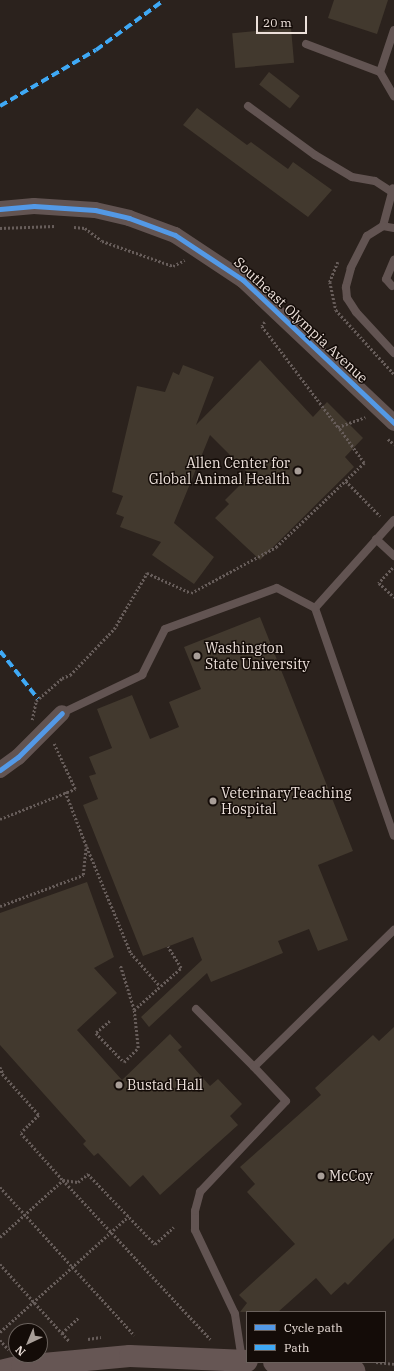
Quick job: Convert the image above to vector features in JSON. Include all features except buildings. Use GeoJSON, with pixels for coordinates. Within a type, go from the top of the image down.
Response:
{"type":"FeatureCollection","features":[{"type":"Feature","properties":{"kind":"main road"},"geometry":{"type":"LineString","coordinates":[[0,1371],[22,1366],[130,1356],[244,1364]]}},
{"type":"Feature","properties":{"kind":"main road"},"geometry":{"type":"LineString","coordinates":[[283,1363],[354,1371]]}},
{"type":"Feature","properties":{"kind":"street","name":"Southeast Olympia Avenue"},"geometry":{"type":"LineString","coordinates":[[0,210],[34,206],[95,210],[130,218],[175,235],[224,265],[248,284],[389,429]]}},
{"type":"Feature","properties":{"kind":"street"},"geometry":{"type":"LineString","coordinates":[[0,770],[18,757],[62,713]]}},
{"type":"Feature","properties":{"kind":"lane"},"geometry":{"type":"LineString","coordinates":[[380,72],[394,30]]}},
{"type":"Feature","properties":{"kind":"lane"},"geometry":{"type":"LineString","coordinates":[[306,44],[380,72],[394,96]]}},
{"type":"Feature","properties":{"kind":"lane"},"geometry":{"type":"LineString","coordinates":[[248,106],[315,155],[346,174],[375,181],[393,189],[383,226]]}},
{"type":"Feature","properties":{"kind":"lane"},"geometry":{"type":"LineString","coordinates":[[394,228],[383,226],[367,236],[351,268],[346,287],[347,298],[356,312],[394,353]]}},
{"type":"Feature","properties":{"kind":"lane"},"geometry":{"type":"LineString","coordinates":[[392,286],[386,278],[394,260]]}},
{"type":"Feature","properties":{"kind":"lane"},"geometry":{"type":"LineString","coordinates":[[315,608],[394,520]]}},
{"type":"Feature","properties":{"kind":"lane"},"geometry":{"type":"LineString","coordinates":[[376,539],[394,556]]}},
{"type":"Feature","properties":{"kind":"lane"},"geometry":{"type":"LineString","coordinates":[[62,713],[142,675],[165,629],[277,588],[315,608],[394,836]]}},
{"type":"Feature","properties":{"kind":"lane"},"geometry":{"type":"LineString","coordinates":[[254,1067],[394,930]]}},
{"type":"Feature","properties":{"kind":"lane"},"geometry":{"type":"LineString","coordinates":[[196,1009],[286,1101],[209,1181],[200,1192],[195,1211],[195,1230],[202,1249],[235,1314],[244,1364]]}},
{"type":"Feature","properties":{"kind":"path"},"geometry":{"type":"LineString","coordinates":[[0,228],[60,226]]}},
{"type":"Feature","properties":{"kind":"path"},"geometry":{"type":"LineString","coordinates":[[66,226],[85,228],[102,241],[173,266],[189,258]]}},
{"type":"Feature","properties":{"kind":"path"},"geometry":{"type":"LineString","coordinates":[[262,317],[272,327]]}},
{"type":"Feature","properties":{"kind":"path"},"geometry":{"type":"LineString","coordinates":[[266,321],[262,326],[364,463]]}},
{"type":"Feature","properties":{"kind":"path"},"geometry":{"type":"LineString","coordinates":[[359,411],[369,421]]}},
{"type":"Feature","properties":{"kind":"path"},"geometry":{"type":"LineString","coordinates":[[338,427],[370,414]]}},
{"type":"Feature","properties":{"kind":"path"},"geometry":{"type":"LineString","coordinates":[[389,429],[394,444]]}},
{"type":"Feature","properties":{"kind":"path"},"geometry":{"type":"LineString","coordinates":[[346,481],[380,516]]}},
{"type":"Feature","properties":{"kind":"path"},"geometry":{"type":"LineString","coordinates":[[394,567],[379,583],[394,597]]}},
{"type":"Feature","properties":{"kind":"path"},"geometry":{"type":"LineString","coordinates":[[0,819],[65,792],[131,953],[160,986]]}},
{"type":"Feature","properties":{"kind":"path"},"geometry":{"type":"LineString","coordinates":[[0,906],[83,875],[86,846]]}},
{"type":"Feature","properties":{"kind":"path"},"geometry":{"type":"LineString","coordinates":[[134,1010],[181,968],[168,947]]}},
{"type":"Feature","properties":{"kind":"path"},"geometry":{"type":"LineString","coordinates":[[110,1021],[96,1033],[124,1062],[138,1048],[134,1010],[120,965]]}},
{"type":"Feature","properties":{"kind":"path"},"geometry":{"type":"LineString","coordinates":[[0,1067],[6,1078]]}},
{"type":"Feature","properties":{"kind":"path"},"geometry":{"type":"LineString","coordinates":[[0,1071],[39,1114],[21,1133],[212,1341]]}},
{"type":"Feature","properties":{"kind":"path"},"geometry":{"type":"LineString","coordinates":[[0,1237],[63,1180],[78,1182],[88,1174],[155,1244],[174,1227]]}},
{"type":"Feature","properties":{"kind":"path"},"geometry":{"type":"LineString","coordinates":[[0,1187],[134,1335]]}},
{"type":"Feature","properties":{"kind":"path"},"geometry":{"type":"LineString","coordinates":[[0,1332],[129,1216]]}},
{"type":"Feature","properties":{"kind":"path"},"geometry":{"type":"LineString","coordinates":[[0,1264],[72,1344]]}},
{"type":"Feature","properties":{"kind":"path"},"geometry":{"type":"LineString","coordinates":[[62,1333],[78,1318]]}},
{"type":"Feature","properties":{"kind":"path"},"geometry":{"type":"LineString","coordinates":[[0,1340],[8,1350]]}},
{"type":"Feature","properties":{"kind":"marked path"},"geometry":{"type":"LineString","coordinates":[[0,106],[96,50],[164,0]]}},
{"type":"Feature","properties":{"kind":"marked path"},"geometry":{"type":"LineString","coordinates":[[0,651],[38,699]]}},
{"type":"Feature","properties":{"kind":"cycle path"},"geometry":{"type":"LineString","coordinates":[[0,209],[34,206],[95,210],[129,218],[175,235],[243,280],[394,423]]}},
{"type":"Feature","properties":{"kind":"cycle path"},"geometry":{"type":"LineString","coordinates":[[0,770],[18,757],[62,713]]}},
{"type":"Feature","properties":{"kind":"place","name":"Allen Center for Global Animal Health"},"geometry":{"type":"Point","coordinates":[298,471]}},
{"type":"Feature","properties":{"kind":"place","name":"Washington State University"},"geometry":{"type":"Point","coordinates":[197,656]}},
{"type":"Feature","properties":{"kind":"place","name":"VeterinaryTeaching Hospital"},"geometry":{"type":"Point","coordinates":[213,801]}},
{"type":"Feature","properties":{"kind":"place","name":"Bustad Hall"},"geometry":{"type":"Point","coordinates":[119,1085]}},
{"type":"Feature","properties":{"kind":"place","name":"McCoy"},"geometry":{"type":"Point","coordinates":[321,1176]}}]}
